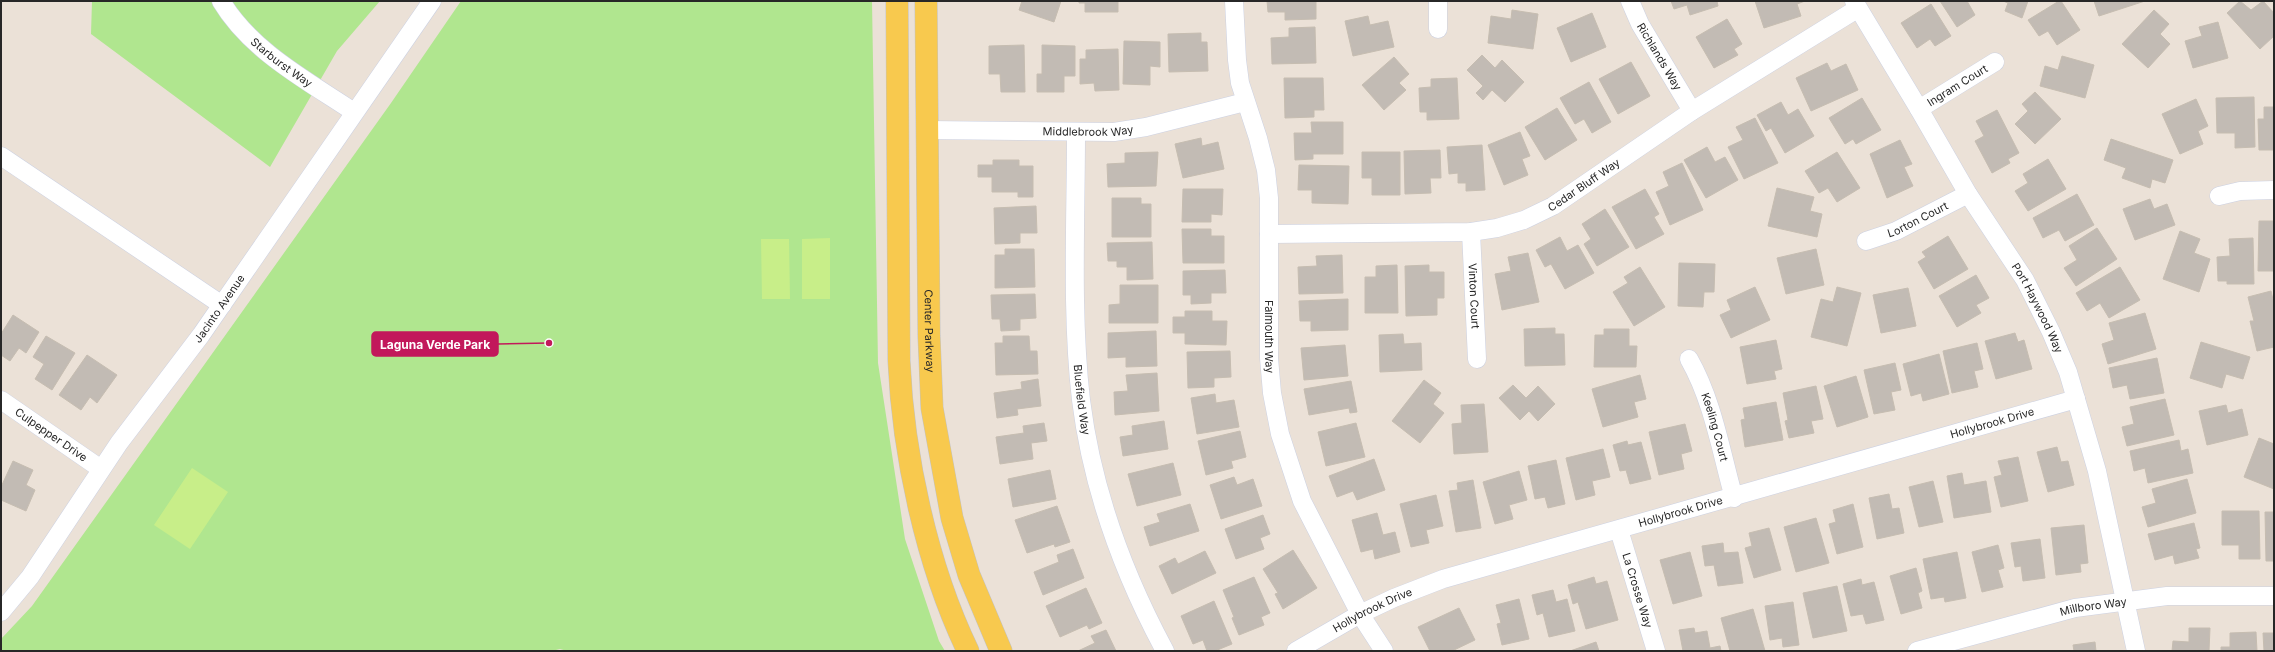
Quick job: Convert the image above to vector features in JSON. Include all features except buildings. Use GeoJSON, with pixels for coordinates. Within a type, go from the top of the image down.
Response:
{"type":"FeatureCollection","features":[{"type":"Feature","properties":{"kind":"main road"},"geometry":{"type":"LineString","coordinates":[[897,1],[899,361],[902,408],[917,494],[929,544],[945,594],[968,651]]}},
{"type":"Feature","properties":{"kind":"main road","name":"Center Parkway"},"geometry":{"type":"LineString","coordinates":[[926,1],[929,336],[932,408],[952,518],[969,575],[1001,651]]}},
{"type":"Feature","properties":{"kind":"street","name":"Starburst Way"},"geometry":{"type":"LineString","coordinates":[[221,1],[244,31],[268,54],[354,112]]}},
{"type":"Feature","properties":{"kind":"street","name":"Jacinto Avenue"},"geometry":{"type":"LineString","coordinates":[[1,612],[30,577],[101,469],[222,305],[432,1]]}},
{"type":"Feature","properties":{"kind":"street","name":"Falmouth Way"},"geometry":{"type":"LineString","coordinates":[[1234,1],[1237,60],[1245,102],[1258,138],[1266,170],[1269,198],[1269,358],[1272,393],[1280,434],[1302,500],[1360,614],[1384,651]]}},
{"type":"Feature","properties":{"kind":"street"},"geometry":{"type":"LineString","coordinates":[[1438,1],[1438,29]]}},
{"type":"Feature","properties":{"kind":"street","name":"Richlands Way"},"geometry":{"type":"LineString","coordinates":[[1630,1],[1640,24],[1692,111]]}},
{"type":"Feature","properties":{"kind":"street","name":"Cedar Bluff Way"},"geometry":{"type":"LineString","coordinates":[[1269,234],[1470,232],[1497,228],[1524,220],[1553,206],[1692,111],[1855,5]]}},
{"type":"Feature","properties":{"kind":"street","name":"Port Haywood Way"},"geometry":{"type":"LineString","coordinates":[[1855,5],[1919,109],[1968,194],[2025,280],[2056,345],[2076,399],[2097,471],[2127,600],[2136,651]]}},
{"type":"Feature","properties":{"kind":"street","name":"Ingram Court"},"geometry":{"type":"LineString","coordinates":[[1919,109],[1995,62]]}},
{"type":"Feature","properties":{"kind":"street","name":"Middlebrook Way"},"geometry":{"type":"LineString","coordinates":[[927,130],[1076,133],[1114,132],[1146,127],[1245,102]]}},
{"type":"Feature","properties":{"kind":"street","name":"Bluefield Way"},"geometry":{"type":"LineString","coordinates":[[1076,133],[1076,340],[1081,399],[1089,446],[1103,504],[1122,560],[1145,614],[1165,651]]}},
{"type":"Feature","properties":{"kind":"street"},"geometry":{"type":"LineString","coordinates":[[1,156],[222,305]]}},
{"type":"Feature","properties":{"kind":"street"},"geometry":{"type":"LineString","coordinates":[[2219,196],[2240,192],[2274,190]]}},
{"type":"Feature","properties":{"kind":"street","name":"Lorton Court"},"geometry":{"type":"LineString","coordinates":[[1866,241],[1896,231],[1968,194]]}},
{"type":"Feature","properties":{"kind":"street","name":"Vinton Court"},"geometry":{"type":"LineString","coordinates":[[1470,232],[1477,359]]}},
{"type":"Feature","properties":{"kind":"street","name":"Keeling Court"},"geometry":{"type":"LineString","coordinates":[[1689,359],[1700,378],[1706,395],[1734,498]]}},
{"type":"Feature","properties":{"kind":"street","name":"Hollybrook Drive"},"geometry":{"type":"LineString","coordinates":[[1296,651],[1360,614],[1394,598],[1443,579],[1734,498],[2076,399]]}},
{"type":"Feature","properties":{"kind":"street","name":"Culpepper Drive"},"geometry":{"type":"LineString","coordinates":[[1,400],[101,469]]}},
{"type":"Feature","properties":{"kind":"street","name":"La Crosse Way"},"geometry":{"type":"LineString","coordinates":[[1619,530],[1656,651]]}},
{"type":"Feature","properties":{"kind":"street","name":"Millboro Way"},"geometry":{"type":"LineString","coordinates":[[1917,651],[2075,608],[2127,600],[2188,596],[2274,596]]}},
{"type":"Feature","properties":{"kind":"green space"},"geometry":{"type":"Polygon","coordinates":[[[92,1],[380,1],[337,51],[270,167],[91,34],[92,1]]]}},
{"type":"Feature","properties":{"kind":"green space"},"geometry":{"type":"Polygon","coordinates":[[[461,1],[872,1],[878,363],[905,539],[939,641],[945,651],[567,651],[560,649],[552,651],[1,651],[1,639],[32,606],[391,103],[461,1]]]}},
{"type":"Feature","properties":{"kind":"green space"},"geometry":{"type":"Polygon","coordinates":[[[830,238],[830,299],[802,299],[802,239],[830,238]]]}},
{"type":"Feature","properties":{"kind":"green space"},"geometry":{"type":"Polygon","coordinates":[[[761,239],[789,239],[790,299],[762,299],[761,239]]]}},
{"type":"Feature","properties":{"kind":"green space"},"geometry":{"type":"Polygon","coordinates":[[[192,468],[228,492],[190,549],[154,525],[192,468]]]}},
{"type":"Feature","properties":{"kind":"place","name":"Laguna Verde Park"},"geometry":{"type":"Point","coordinates":[549,343]}}]}
